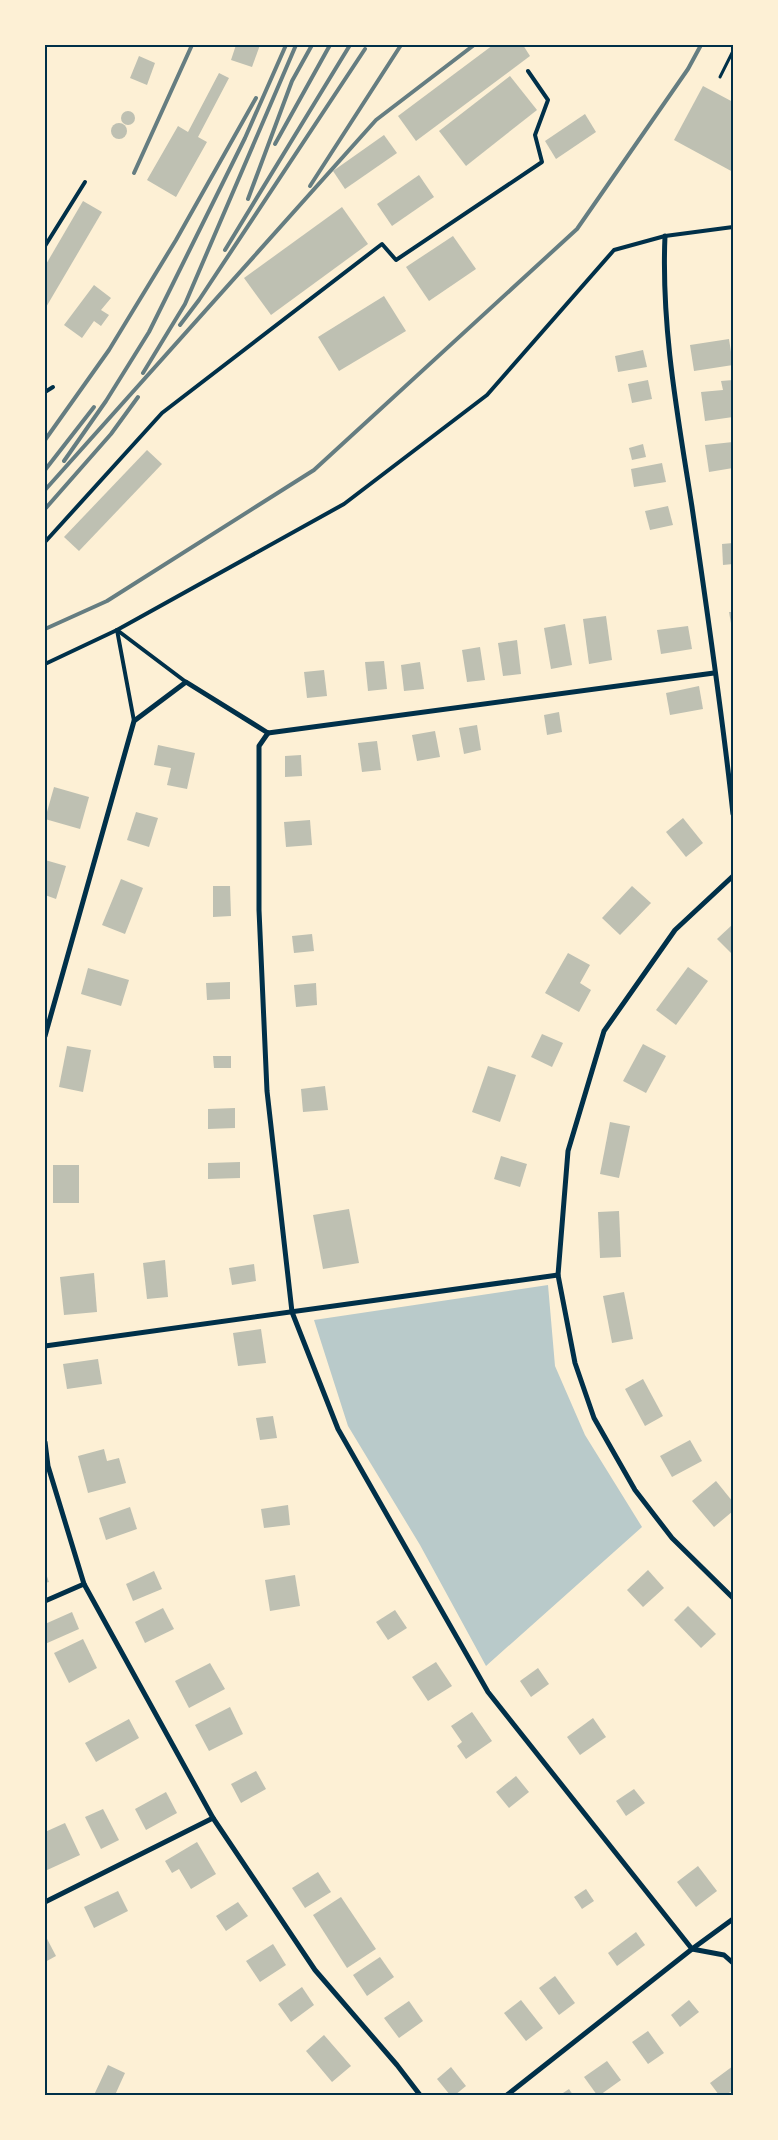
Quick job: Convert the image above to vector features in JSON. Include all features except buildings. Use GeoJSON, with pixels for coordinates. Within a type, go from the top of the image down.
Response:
{"type":"FeatureCollection","features":[{"type":"Feature","properties":{"kind":"street"},"geometry":{"type":"LineString","coordinates":[[665,236],[663,281],[667,348],[710,627],[714,673],[733,814]]}},
{"type":"Feature","properties":{"kind":"street"},"geometry":{"type":"LineString","coordinates":[[45,1036],[134,721],[186,682],[268,733],[714,673]]}},
{"type":"Feature","properties":{"kind":"street"},"geometry":{"type":"LineString","coordinates":[[268,733],[259,746],[261,958],[266,1090],[292,1312],[338,1428],[488,1692],[692,1949],[724,1955],[733,1963]]}},
{"type":"Feature","properties":{"kind":"street"},"geometry":{"type":"LineString","coordinates":[[733,876],[675,930],[604,1031],[568,1151],[558,1275],[575,1363],[594,1418],[635,1490],[666,1530],[733,1598]]}},
{"type":"Feature","properties":{"kind":"street"},"geometry":{"type":"LineString","coordinates":[[45,1346],[558,1275]]}},
{"type":"Feature","properties":{"kind":"street"},"geometry":{"type":"LineString","coordinates":[[45,1442],[48,1466],[84,1584],[214,1818],[315,1970],[397,2065],[420,2095]]}},
{"type":"Feature","properties":{"kind":"street"},"geometry":{"type":"LineString","coordinates":[[45,1601],[84,1584]]}},
{"type":"Feature","properties":{"kind":"street"},"geometry":{"type":"LineString","coordinates":[[45,1902],[214,1818]]}},
{"type":"Feature","properties":{"kind":"street"},"geometry":{"type":"LineString","coordinates":[[508,2095],[692,1949],[733,1919]]}},
{"type":"Feature","properties":{"kind":"lane"},"geometry":{"type":"LineString","coordinates":[[45,542],[162,413],[374,250],[382,244],[396,260],[542,162],[535,135],[548,100],[528,71]]}},
{"type":"Feature","properties":{"kind":"lane"},"geometry":{"type":"LineString","coordinates":[[45,246],[85,182]]}},
{"type":"Feature","properties":{"kind":"lane"},"geometry":{"type":"LineString","coordinates":[[45,664],[117,630],[344,504],[488,395],[614,250],[665,236],[733,227]]}},
{"type":"Feature","properties":{"kind":"lane"},"geometry":{"type":"LineString","coordinates":[[45,392],[53,387]]}},
{"type":"Feature","properties":{"kind":"lane"},"geometry":{"type":"LineString","coordinates":[[117,630],[186,682]]}},
{"type":"Feature","properties":{"kind":"lane"},"geometry":{"type":"LineString","coordinates":[[117,630],[134,721]]}},
{"type":"Feature","properties":{"kind":"path"},"geometry":{"type":"LineString","coordinates":[[720,76],[733,51]]}},
{"type":"Feature","properties":{"kind":"shaded area"},"geometry":{"type":"Polygon","coordinates":[[[548,1285],[555,1366],[585,1435],[642,1527],[486,1666],[420,1545],[348,1426],[314,1320],[548,1285]]]}},
{"type":"Feature","properties":{"kind":"railway"},"geometry":{"type":"LineString","coordinates":[[134,173],[192,45]]}},
{"type":"Feature","properties":{"kind":"railway"},"geometry":{"type":"LineString","coordinates":[[64,461],[106,401],[149,332],[245,138],[286,45]]}},
{"type":"Feature","properties":{"kind":"railway"},"geometry":{"type":"LineString","coordinates":[[143,373],[185,304],[296,45]]}},
{"type":"Feature","properties":{"kind":"railway"},"geometry":{"type":"LineString","coordinates":[[248,199],[292,81],[312,45]]}},
{"type":"Feature","properties":{"kind":"railway"},"geometry":{"type":"LineString","coordinates":[[275,144],[330,45]]}},
{"type":"Feature","properties":{"kind":"railway"},"geometry":{"type":"LineString","coordinates":[[225,250],[350,45]]}},
{"type":"Feature","properties":{"kind":"railway"},"geometry":{"type":"LineString","coordinates":[[310,186],[401,45]]}},
{"type":"Feature","properties":{"kind":"railway"},"geometry":{"type":"LineString","coordinates":[[45,490],[376,120],[474,45]]}},
{"type":"Feature","properties":{"kind":"railway"},"geometry":{"type":"LineString","coordinates":[[45,629],[107,601],[314,470],[577,229],[688,69],[701,45]]}},
{"type":"Feature","properties":{"kind":"railway"},"geometry":{"type":"LineString","coordinates":[[180,325],[199,300],[365,49]]}},
{"type":"Feature","properties":{"kind":"railway"},"geometry":{"type":"LineString","coordinates":[[45,440],[109,350],[176,240],[256,98]]}},
{"type":"Feature","properties":{"kind":"railway"},"geometry":{"type":"LineString","coordinates":[[45,509],[111,434],[138,397]]}},
{"type":"Feature","properties":{"kind":"railway"},"geometry":{"type":"LineString","coordinates":[[45,470],[94,407]]}}]}
